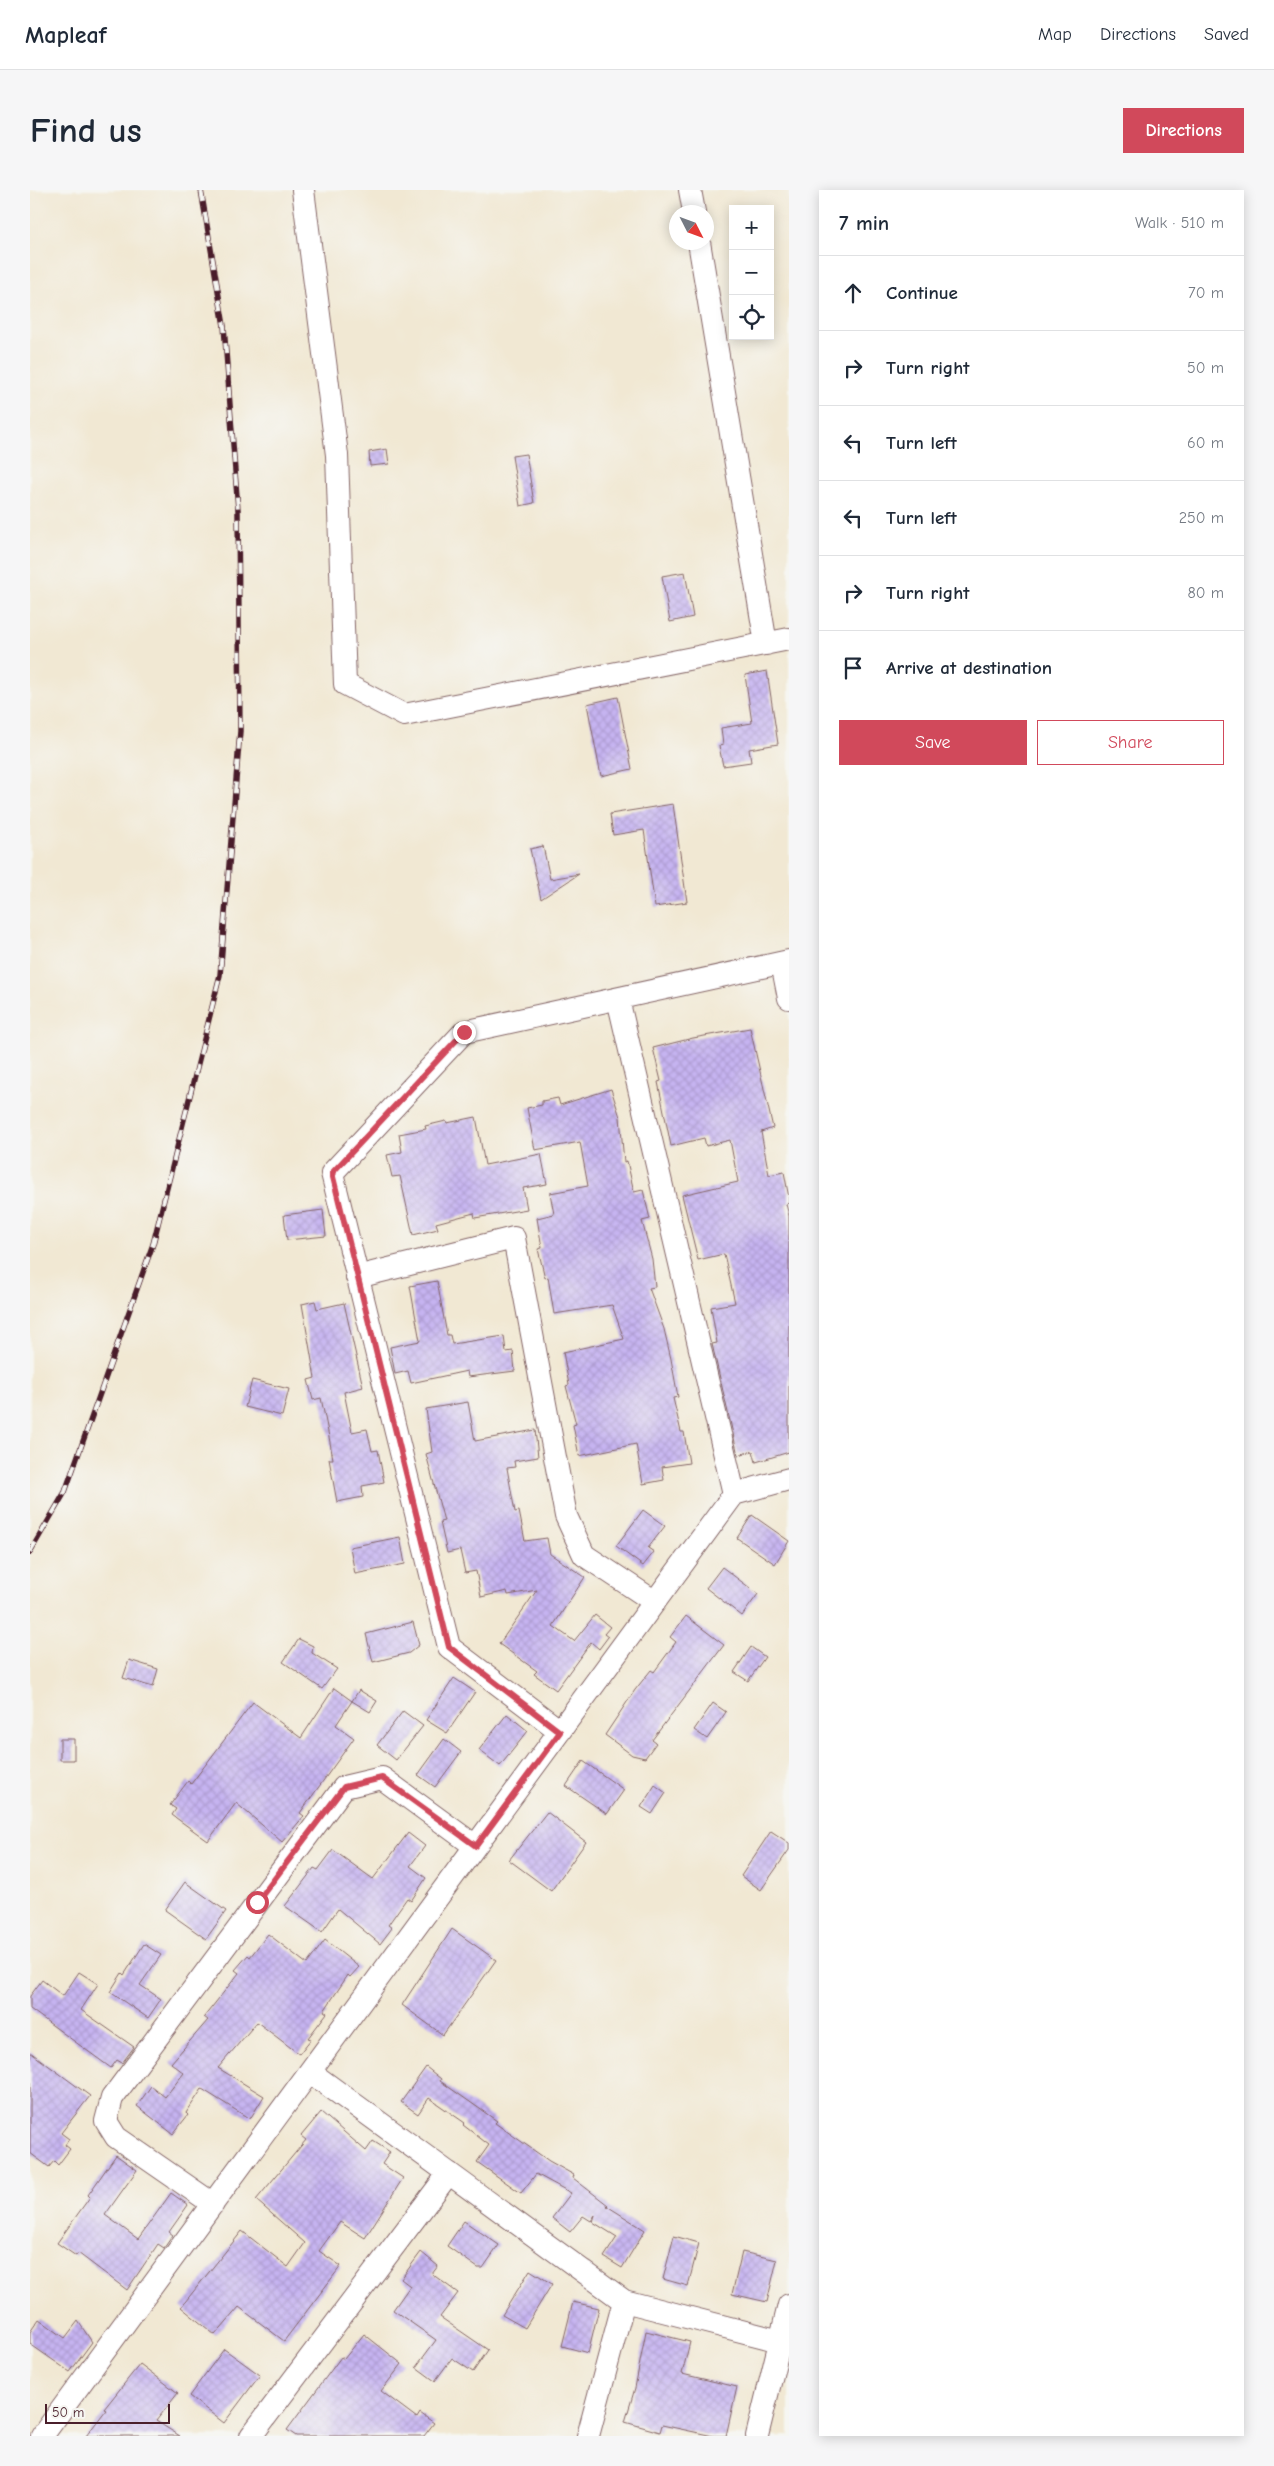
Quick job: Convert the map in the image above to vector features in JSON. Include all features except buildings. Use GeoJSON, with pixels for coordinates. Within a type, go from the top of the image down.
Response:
{"type":"FeatureCollection","features":[{"type":"Feature","properties":{"kind":"street"},"geometry":{"type":"LineString","coordinates":[[303,190],[337,455],[344,684],[404,715],[789,640]]}},
{"type":"Feature","properties":{"kind":"street"},"geometry":{"type":"LineString","coordinates":[[690,190],[693,205]]}},
{"type":"Feature","properties":{"kind":"street"},"geometry":{"type":"LineString","coordinates":[[700,250],[766,644]]}},
{"type":"Feature","properties":{"kind":"street"},"geometry":{"type":"LineString","coordinates":[[560,1732],[449,1647],[332,1173],[464,1032],[786,962],[789,998]]}},
{"type":"Feature","properties":{"kind":"street"},"geometry":{"type":"LineString","coordinates":[[618,999],[734,1494]]}},
{"type":"Feature","properties":{"kind":"street"},"geometry":{"type":"LineString","coordinates":[[357,1277],[514,1238],[566,1516],[584,1555],[655,1602]]}},
{"type":"Feature","properties":{"kind":"street"},"geometry":{"type":"LineString","coordinates":[[42,2436],[734,1494],[789,1479]]}},
{"type":"Feature","properties":{"kind":"street"},"geometry":{"type":"LineString","coordinates":[[213,2204],[116,2137],[106,2121],[112,2098],[344,1787],[382,1778],[476,1846]]}},
{"type":"Feature","properties":{"kind":"street"},"geometry":{"type":"LineString","coordinates":[[310,2072],[624,2301],[780,2341]]}},
{"type":"Feature","properties":{"kind":"street"},"geometry":{"type":"LineString","coordinates":[[251,2436],[449,2173]]}},
{"type":"Feature","properties":{"kind":"street"},"geometry":{"type":"LineString","coordinates":[[588,2436],[624,2301]]}},
{"type":"Feature","properties":{"kind":"street"},"geometry":{"type":"LineString","coordinates":[[757,2436],[789,2305]]}},
{"type":"Feature","properties":{"kind":"railway"},"geometry":{"type":"LineString","coordinates":[[30,1552],[65,1492],[153,1244],[220,975],[240,731],[238,510],[224,326],[201,190]]}},
{"type":"Feature","properties":{"kind":"route"},"geometry":{"type":"LineString","coordinates":[[257,1902],[344,1787],[382,1778],[476,1846],[560,1732],[449,1647],[332,1173],[464,1032]]}}]}
